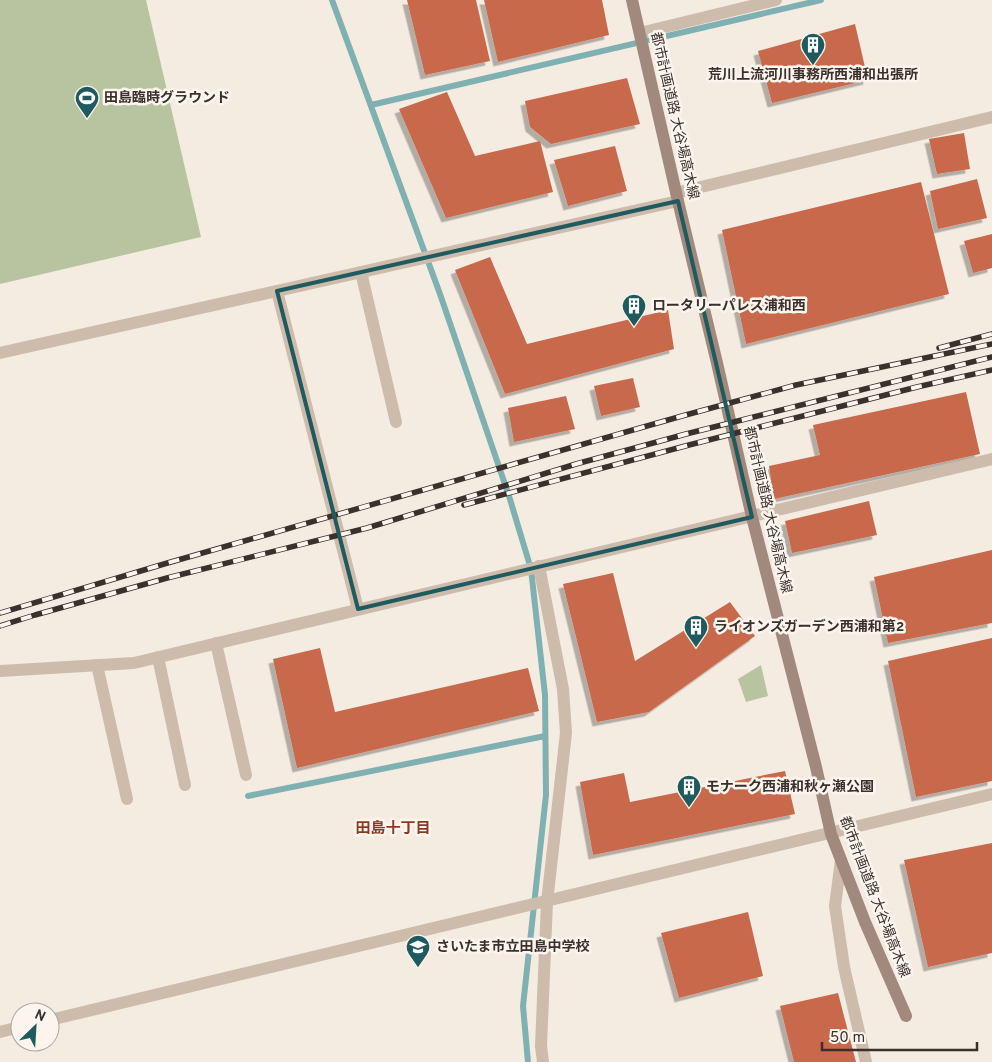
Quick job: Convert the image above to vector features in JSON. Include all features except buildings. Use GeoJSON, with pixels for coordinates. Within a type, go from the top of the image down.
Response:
{"type":"FeatureCollection","features":[{"type":"Feature","properties":{"kind":"street","name":"都市計画道路 大谷場高木線"},"geometry":{"type":"LineString","coordinates":[[632,0],[752,517],[831,834],[865,922],[906,1016]]}},
{"type":"Feature","properties":{"kind":"street"},"geometry":{"type":"LineString","coordinates":[[641,33],[776,0]]}},
{"type":"Feature","properties":{"kind":"street"},"geometry":{"type":"LineString","coordinates":[[0,353],[361,272],[677,197],[992,117]]}},
{"type":"Feature","properties":{"kind":"street"},"geometry":{"type":"LineString","coordinates":[[361,272],[396,422]]}},
{"type":"Feature","properties":{"kind":"street"},"geometry":{"type":"LineString","coordinates":[[277,291],[358,609]]}},
{"type":"Feature","properties":{"kind":"street"},"geometry":{"type":"LineString","coordinates":[[0,671],[134,663],[992,459]]}},
{"type":"Feature","properties":{"kind":"street"},"geometry":{"type":"LineString","coordinates":[[539,566],[562,689],[566,733],[546,902],[541,1046],[543,1062]]}},
{"type":"Feature","properties":{"kind":"street"},"geometry":{"type":"LineString","coordinates":[[216,643],[246,775]]}},
{"type":"Feature","properties":{"kind":"street"},"geometry":{"type":"LineString","coordinates":[[158,657],[185,785]]}},
{"type":"Feature","properties":{"kind":"street"},"geometry":{"type":"LineString","coordinates":[[98,665],[128,799]]}},
{"type":"Feature","properties":{"kind":"street"},"geometry":{"type":"LineString","coordinates":[[60,1018],[520,909],[992,794]]}},
{"type":"Feature","properties":{"kind":"street"},"geometry":{"type":"LineString","coordinates":[[841,860],[835,906],[844,967],[866,1062]]}},
{"type":"Feature","properties":{"kind":"highlighted area"},"geometry":{"type":"Polygon","coordinates":[[[678,201],[752,517],[358,609],[277,291],[678,201]]]}},
{"type":"Feature","properties":{"kind":"green space","name":"田島臨時グラウンド"},"geometry":{"type":"Polygon","coordinates":[[[0,0],[146,0],[201,237],[0,284],[0,0]]]}},
{"type":"Feature","properties":{"kind":"green space"},"geometry":{"type":"Polygon","coordinates":[[[761,665],[768,696],[746,702],[738,679],[761,665]]]}},
{"type":"Feature","properties":{"kind":"waterway"},"geometry":{"type":"LineString","coordinates":[[332,0],[440,294],[509,496],[531,569],[545,695],[546,795],[523,1006],[528,1062]]}},
{"type":"Feature","properties":{"kind":"waterway"},"geometry":{"type":"LineString","coordinates":[[371,105],[821,0]]}},
{"type":"Feature","properties":{"kind":"waterway"},"geometry":{"type":"LineString","coordinates":[[248,796],[545,736]]}},
{"type":"Feature","properties":{"kind":"railway"},"geometry":{"type":"LineString","coordinates":[[939,348],[992,334]]}},
{"type":"Feature","properties":{"kind":"railway"},"geometry":{"type":"LineString","coordinates":[[0,613],[164,564],[796,385],[992,344]]}},
{"type":"Feature","properties":{"kind":"railway"},"geometry":{"type":"LineString","coordinates":[[0,626],[167,578],[367,528],[576,464],[686,434],[992,357]]}},
{"type":"Feature","properties":{"kind":"railway"},"geometry":{"type":"LineString","coordinates":[[464,505],[689,445],[917,387],[992,370]]}},
{"type":"Feature","properties":{"kind":"place","name":"荒川上流河川事務所西浦和出張所"},"geometry":{"type":"Point","coordinates":[813,66]}},
{"type":"Feature","properties":{"kind":"place","name":"田島臨時グラウンド"},"geometry":{"type":"Point","coordinates":[87,119]}},
{"type":"Feature","properties":{"kind":"place","name":"ロータリーパレス浦和西"},"geometry":{"type":"Point","coordinates":[634,327]}},
{"type":"Feature","properties":{"kind":"place","name":"ライオンズガーデン西浦和第2"},"geometry":{"type":"Point","coordinates":[696,648]}},
{"type":"Feature","properties":{"kind":"place","name":"モナーク西浦和秋ヶ瀬公園"},"geometry":{"type":"Point","coordinates":[689,808]}},
{"type":"Feature","properties":{"kind":"place","name":"さいたま市立田島中学校"},"geometry":{"type":"Point","coordinates":[418,968]}},
{"type":"Feature","properties":{"kind":"district","name":"田島十丁目"},"geometry":{"type":"Point","coordinates":[393,829]}}]}
